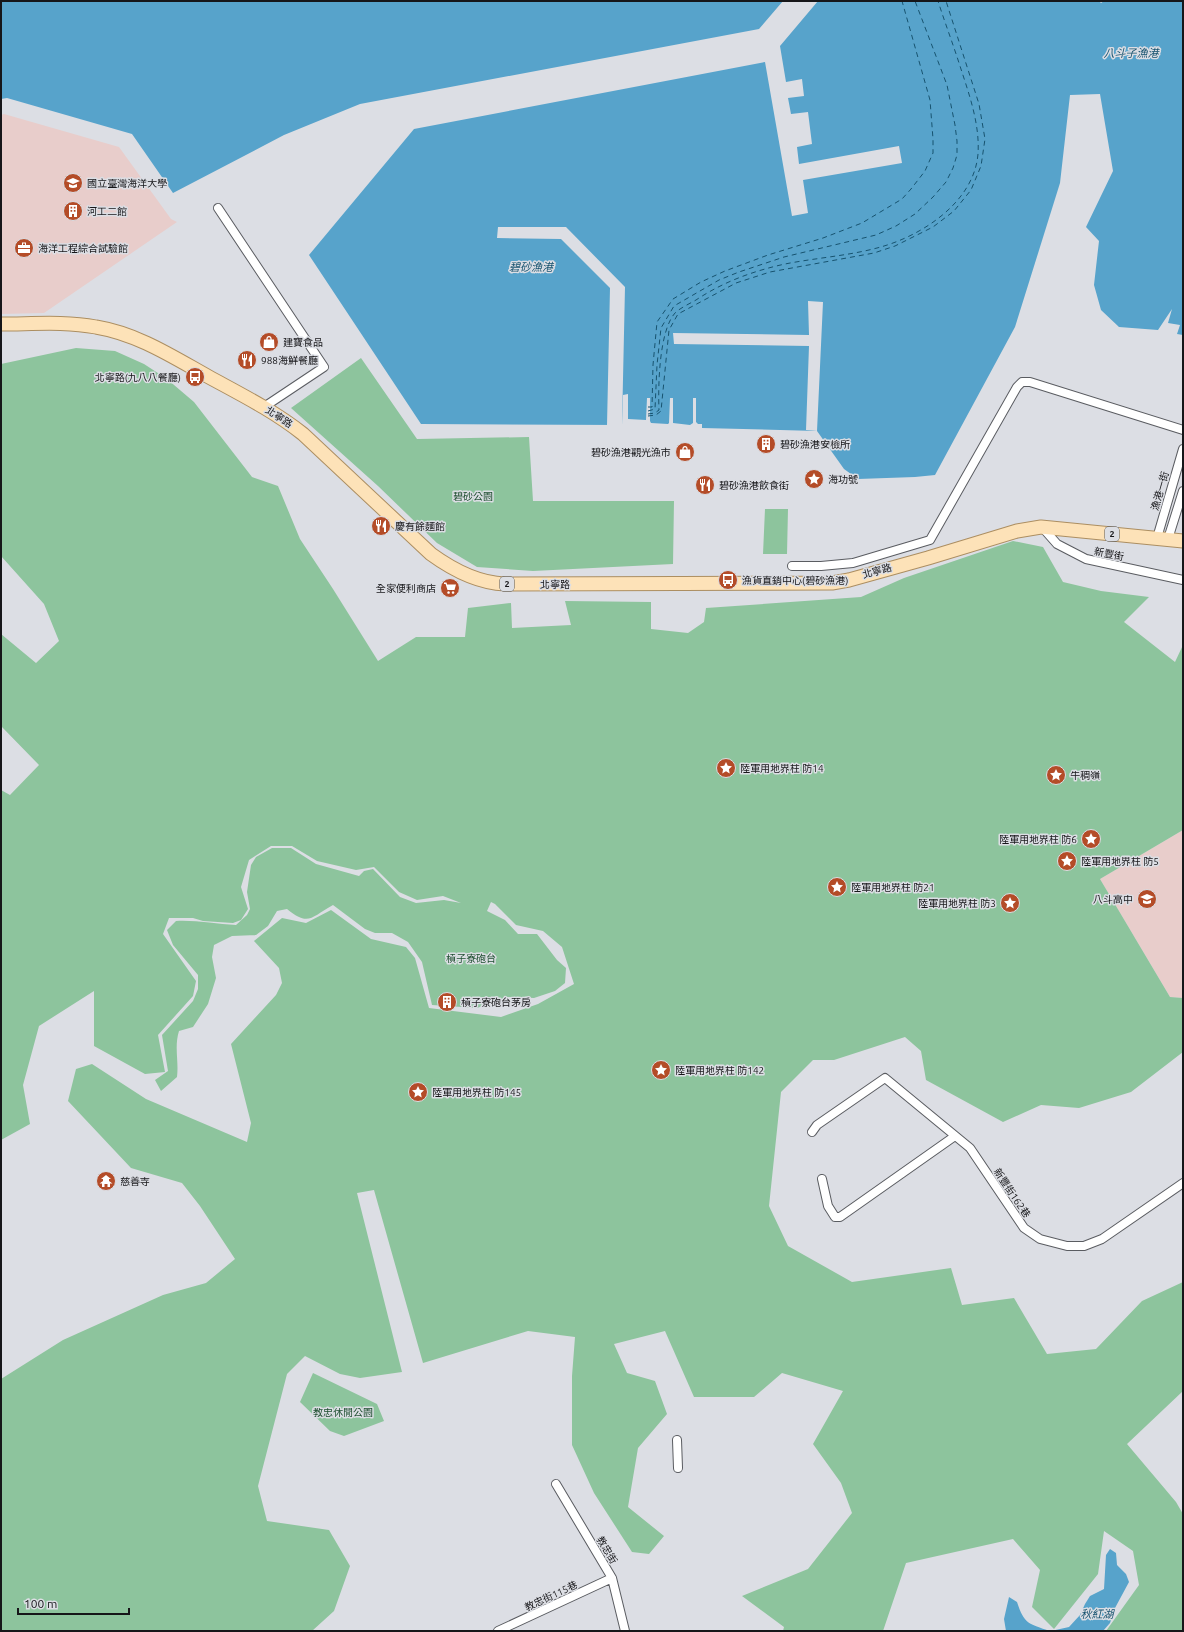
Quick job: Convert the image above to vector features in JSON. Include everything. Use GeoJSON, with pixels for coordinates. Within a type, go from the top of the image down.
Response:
{"type":"FeatureCollection","features":[{"type":"Feature","properties":{"kind":"main road","name":"北寧路"},"geometry":{"type":"LineString","coordinates":[[1,324],[75,325],[94,327],[126,334],[151,345],[264,407],[290,423],[431,554],[451,567],[477,580],[486,582],[505,584],[832,583],[849,580],[928,558],[1018,531],[1041,527],[1183,541]]}},
{"type":"Feature","properties":{"kind":"street"},"geometry":{"type":"LineString","coordinates":[[218,208],[324,367],[264,407]]}},
{"type":"Feature","properties":{"kind":"street"},"geometry":{"type":"LineString","coordinates":[[792,566],[821,566],[853,563],[930,540],[1017,387],[1022,382],[1030,382],[1183,430]]}},
{"type":"Feature","properties":{"kind":"street","name":"漁港一街"},"geometry":{"type":"LineString","coordinates":[[1162,539],[1183,449]]}},
{"type":"Feature","properties":{"kind":"street"},"geometry":{"type":"LineString","coordinates":[[1162,539],[1183,491]]}},
{"type":"Feature","properties":{"kind":"street","name":"新豐街"},"geometry":{"type":"LineString","coordinates":[[1041,527],[1057,544],[1086,559],[1183,580]]}},
{"type":"Feature","properties":{"kind":"street","name":"新豐街162巷"},"geometry":{"type":"LineString","coordinates":[[812,1132],[816,1125],[885,1078],[970,1148],[1024,1228],[1040,1239],[1067,1246],[1084,1246],[1102,1239],[1183,1183]]}},
{"type":"Feature","properties":{"kind":"street"},"geometry":{"type":"LineString","coordinates":[[822,1179],[830,1211],[835,1217],[840,1217],[955,1136]]}},
{"type":"Feature","properties":{"kind":"street"},"geometry":{"type":"LineString","coordinates":[[677,1440],[678,1468]]}},
{"type":"Feature","properties":{"kind":"street","name":"教忠街"},"geometry":{"type":"LineString","coordinates":[[556,1484],[612,1578],[625,1631]]}},
{"type":"Feature","properties":{"kind":"street","name":"教忠街115巷"},"geometry":{"type":"LineString","coordinates":[[498,1631],[612,1578]]}},
{"type":"Feature","properties":{"kind":"shaded area","name":"國立臺灣海洋大學"},"geometry":{"type":"Polygon","coordinates":[[[4,114],[119,147],[171,219],[177,222],[44,313],[1,314],[1,115],[4,114]]]}},
{"type":"Feature","properties":{"kind":"shaded area","name":"八斗高中"},"geometry":{"type":"Polygon","coordinates":[[[1183,830],[1183,998],[1170,997],[1100,879],[1183,830]]]}},
{"type":"Feature","properties":{"kind":"green space","name":"槓子寮砲台"},"geometry":{"type":"Polygon","coordinates":[[[76,348],[115,351],[144,364],[167,379],[194,402],[252,477],[278,486],[300,539],[378,661],[416,637],[465,637],[468,608],[511,603],[512,628],[571,625],[565,601],[651,602],[651,629],[688,633],[704,622],[706,608],[861,597],[904,578],[1013,541],[1043,547],[1063,582],[1101,591],[1149,597],[1124,622],[1175,662],[1183,645],[1183,830],[1100,879],[1170,997],[1183,998],[1183,1052],[1131,1092],[1079,1108],[1041,1105],[1003,1122],[926,1080],[921,1051],[905,1037],[834,1060],[813,1060],[781,1092],[769,1206],[788,1246],[852,1282],[951,1268],[962,1305],[1014,1298],[1047,1354],[1096,1349],[1142,1301],[1183,1282],[1183,1391],[1127,1444],[1176,1502],[1183,1514],[1183,1631],[1106,1631],[1139,1585],[1133,1551],[1104,1531],[1098,1574],[1054,1629],[1032,1607],[1040,1570],[1013,1539],[906,1563],[883,1631],[783,1631],[784,1627],[742,1596],[808,1569],[852,1513],[841,1483],[813,1444],[843,1391],[782,1373],[754,1397],[694,1397],[665,1331],[614,1344],[627,1373],[655,1381],[667,1414],[638,1448],[628,1507],[664,1536],[649,1554],[632,1552],[594,1493],[572,1445],[572,1376],[575,1337],[528,1331],[423,1363],[374,1190],[357,1193],[402,1372],[360,1378],[340,1374],[305,1356],[287,1374],[258,1486],[267,1521],[329,1530],[350,1566],[334,1611],[312,1631],[1,1631],[1,1379],[63,1340],[163,1295],[206,1283],[235,1259],[200,1206],[182,1183],[131,1168],[68,1101],[76,1069],[92,1064],[146,1099],[247,1142],[251,1123],[231,1044],[276,995],[282,983],[279,968],[254,941],[282,918],[306,923],[331,910],[371,939],[406,947],[415,958],[429,1008],[501,1017],[538,1004],[574,984],[562,947],[543,931],[516,925],[495,904],[491,902],[487,911],[505,920],[518,934],[537,934],[557,960],[566,968],[565,983],[555,991],[534,998],[508,997],[477,1008],[432,1005],[422,962],[408,942],[392,933],[375,933],[365,929],[333,905],[315,916],[305,919],[300,918],[287,909],[277,911],[268,926],[256,935],[232,936],[214,945],[212,957],[216,978],[208,1004],[193,1027],[179,1031],[177,1043],[177,1077],[161,1091],[155,1080],[168,1071],[162,1035],[193,1001],[198,989],[198,975],[173,945],[167,930],[176,921],[236,925],[247,915],[250,909],[247,892],[251,865],[256,857],[272,848],[291,848],[316,864],[359,876],[364,871],[373,869],[400,897],[416,903],[444,900],[461,903],[443,896],[417,900],[399,892],[374,867],[356,870],[317,861],[292,846],[271,846],[249,860],[241,887],[248,909],[241,920],[233,923],[203,921],[193,918],[169,918],[163,934],[196,981],[193,996],[158,1035],[165,1072],[145,1074],[94,1046],[94,991],[39,1026],[23,1085],[30,1124],[1,1140],[1,790],[10,795],[39,765],[1,726],[1,634],[36,663],[59,641],[44,604],[1,556],[1,364],[76,348]]]}},
{"type":"Feature","properties":{"kind":"green space","name":"碧砂公園"},"geometry":{"type":"Polygon","coordinates":[[[361,358],[417,439],[529,437],[533,501],[674,501],[673,564],[533,571],[477,567],[437,543],[378,486],[291,408],[361,358]]]}},
{"type":"Feature","properties":{"kind":"green space"},"geometry":{"type":"Polygon","coordinates":[[[765,509],[788,509],[787,554],[763,554],[765,509]]]}},
{"type":"Feature","properties":{"kind":"green space","name":"教忠休閒公園"},"geometry":{"type":"Polygon","coordinates":[[[313,1373],[377,1404],[384,1421],[344,1436],[330,1431],[300,1402],[313,1373]]]}},
{"type":"Feature","properties":{"kind":"water"},"geometry":{"type":"Polygon","coordinates":[[[1,1],[783,1],[759,29],[360,104],[284,135],[173,193],[132,134],[7,98],[1,99],[1,1]]]}},
{"type":"Feature","properties":{"kind":"water","name":"碧砂漁港"},"geometry":{"type":"Polygon","coordinates":[[[818,1],[1099,1],[1101,3],[1104,1],[1183,1],[1183,335],[1177,334],[1180,325],[1168,323],[1172,309],[1158,330],[1119,327],[1101,310],[1094,285],[1099,241],[1086,227],[1113,171],[1100,94],[1070,95],[1060,183],[1015,327],[935,475],[858,479],[844,469],[817,431],[702,428],[702,424],[698,424],[696,422],[696,398],[693,398],[693,423],[690,425],[673,423],[673,398],[670,398],[668,424],[651,423],[650,398],[647,398],[646,420],[628,419],[628,394],[623,395],[622,425],[421,424],[309,255],[414,129],[765,62],[792,216],[808,213],[803,180],[902,163],[899,146],[799,164],[797,147],[812,144],[808,112],[791,114],[788,98],[804,96],[802,79],[786,82],[780,46],[818,1]]]}},
{"type":"Feature","properties":{"kind":"water","name":"秋紅湖"},"geometry":{"type":"Polygon","coordinates":[[[1110,1549],[1116,1553],[1117,1565],[1126,1574],[1129,1582],[1115,1608],[1110,1623],[1103,1631],[1051,1631],[1069,1627],[1080,1615],[1090,1596],[1104,1589],[1106,1555],[1110,1549]]]}},
{"type":"Feature","properties":{"kind":"water"},"geometry":{"type":"Polygon","coordinates":[[[1009,1597],[1017,1602],[1022,1615],[1028,1622],[1032,1625],[1050,1631],[1006,1631],[1004,1619],[1009,1597]]]}},
{"type":"Feature","properties":{"kind":"pier"},"geometry":{"type":"Polygon","coordinates":[[[498,227],[566,227],[625,287],[622,425],[607,425],[610,288],[561,239],[497,238],[498,227]]]}},
{"type":"Feature","properties":{"kind":"pier"},"geometry":{"type":"Polygon","coordinates":[[[808,301],[823,302],[817,431],[806,430],[809,346],[674,344],[673,333],[809,335],[808,301]]]}},
{"type":"Feature","properties":{"kind":"ferry route"},"geometry":{"type":"LineString","coordinates":[[648,407],[652,407],[653,365],[657,322],[673,299],[701,282],[725,271],[768,255],[823,238],[862,223],[902,199],[925,171],[933,153],[930,100],[902,1]]}},
{"type":"Feature","properties":{"kind":"ferry route"},"geometry":{"type":"LineString","coordinates":[[648,411],[655,409],[657,365],[661,328],[674,306],[719,280],[739,272],[784,257],[876,235],[896,226],[915,214],[946,182],[953,168],[957,155],[955,125],[947,85],[915,1]]}},
{"type":"Feature","properties":{"kind":"ferry route"},"geometry":{"type":"LineString","coordinates":[[648,414],[655,413],[659,410],[659,374],[663,345],[670,321],[679,309],[717,288],[761,270],[785,264],[866,251],[894,243],[910,236],[942,215],[956,202],[967,188],[974,172],[978,154],[976,120],[938,1]]}},
{"type":"Feature","properties":{"kind":"ferry route"},"geometry":{"type":"LineString","coordinates":[[648,416],[656,415],[661,411],[669,330],[678,314],[736,283],[770,272],[874,253],[895,246],[933,227],[954,211],[971,190],[981,166],[985,139],[979,104],[946,1]]}},
{"type":"Feature","properties":{"kind":"place","name":"國立臺灣海洋大學"},"geometry":{"type":"Point","coordinates":[73,183]}},
{"type":"Feature","properties":{"kind":"place","name":"河工二館"},"geometry":{"type":"Point","coordinates":[73,211]}},
{"type":"Feature","properties":{"kind":"place","name":"海洋工程綜合試驗館"},"geometry":{"type":"Point","coordinates":[24,248]}},
{"type":"Feature","properties":{"kind":"place","name":"建寶食品"},"geometry":{"type":"Point","coordinates":[269,342]}},
{"type":"Feature","properties":{"kind":"place","name":"988海鮮餐廳"},"geometry":{"type":"Point","coordinates":[247,360]}},
{"type":"Feature","properties":{"kind":"place","name":"北寧路(九八八餐廳)"},"geometry":{"type":"Point","coordinates":[195,377]}},
{"type":"Feature","properties":{"kind":"place","name":"碧砂漁港安檢所"},"geometry":{"type":"Point","coordinates":[766,444]}},
{"type":"Feature","properties":{"kind":"place","name":"碧砂漁港觀光漁市"},"geometry":{"type":"Point","coordinates":[685,452]}},
{"type":"Feature","properties":{"kind":"place","name":"海功號"},"geometry":{"type":"Point","coordinates":[814,479]}},
{"type":"Feature","properties":{"kind":"place","name":"碧砂漁港飲食街"},"geometry":{"type":"Point","coordinates":[705,485]}},
{"type":"Feature","properties":{"kind":"place","name":"慶有餘麵館"},"geometry":{"type":"Point","coordinates":[381,526]}},
{"type":"Feature","properties":{"kind":"place","name":"漁貨直銷中心(碧砂漁港)"},"geometry":{"type":"Point","coordinates":[728,580]}},
{"type":"Feature","properties":{"kind":"place","name":"全家便利商店"},"geometry":{"type":"Point","coordinates":[450,588]}},
{"type":"Feature","properties":{"kind":"place","name":"陸軍用地界柱 防14"},"geometry":{"type":"Point","coordinates":[726,768]}},
{"type":"Feature","properties":{"kind":"place","name":"牛稠嶺"},"geometry":{"type":"Point","coordinates":[1056,775]}},
{"type":"Feature","properties":{"kind":"place","name":"陸軍用地界柱 防6"},"geometry":{"type":"Point","coordinates":[1091,839]}},
{"type":"Feature","properties":{"kind":"place","name":"陸軍用地界柱 防5"},"geometry":{"type":"Point","coordinates":[1067,861]}},
{"type":"Feature","properties":{"kind":"place","name":"陸軍用地界柱 防21"},"geometry":{"type":"Point","coordinates":[837,887]}},
{"type":"Feature","properties":{"kind":"place","name":"八斗高中"},"geometry":{"type":"Point","coordinates":[1147,899]}},
{"type":"Feature","properties":{"kind":"place","name":"陸軍用地界柱 防3"},"geometry":{"type":"Point","coordinates":[1010,903]}},
{"type":"Feature","properties":{"kind":"place","name":"槓子寮砲台茅房"},"geometry":{"type":"Point","coordinates":[447,1002]}},
{"type":"Feature","properties":{"kind":"place","name":"陸軍用地界柱 防142"},"geometry":{"type":"Point","coordinates":[661,1070]}},
{"type":"Feature","properties":{"kind":"place","name":"陸軍用地界柱 防145"},"geometry":{"type":"Point","coordinates":[418,1092]}},
{"type":"Feature","properties":{"kind":"place","name":"慈善寺"},"geometry":{"type":"Point","coordinates":[106,1181]}},
{"type":"Feature","properties":{"kind":"water label","name":"八斗子漁港"},"geometry":{"type":"Point","coordinates":[1131,53]}}]}
